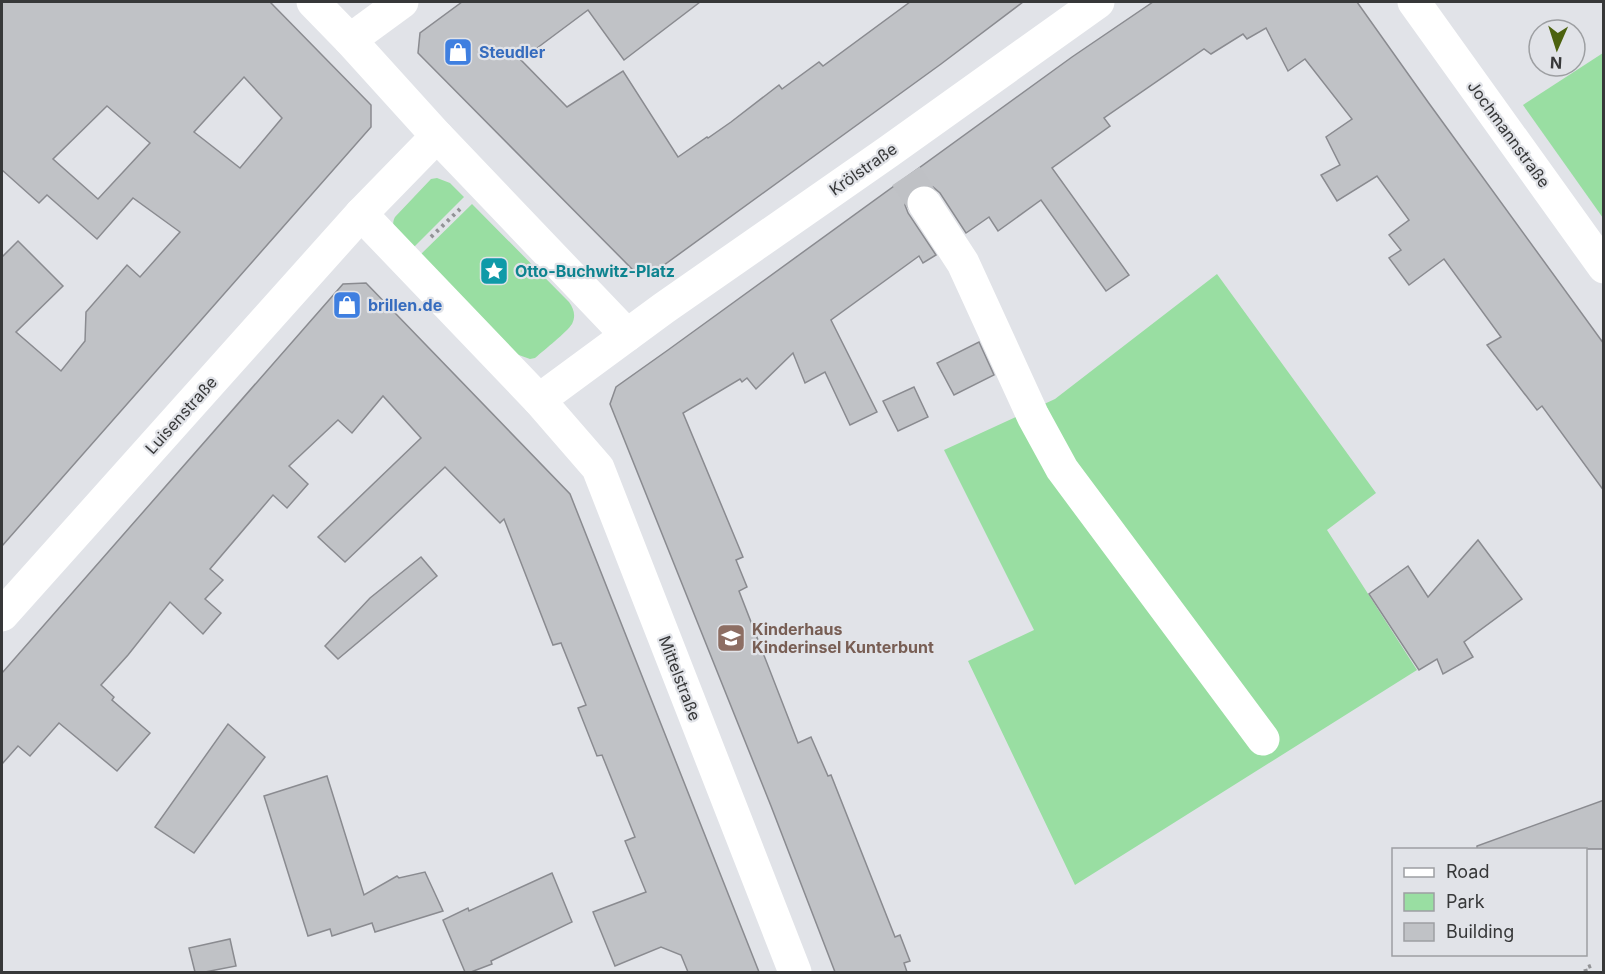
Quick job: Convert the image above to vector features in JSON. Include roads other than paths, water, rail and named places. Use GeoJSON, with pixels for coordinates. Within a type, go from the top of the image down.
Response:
{"type":"FeatureCollection","features":[{"type":"Feature","properties":{"kind":"street"},"geometry":{"type":"LineString","coordinates":[[313,2],[483,185],[627,335],[539,400],[361,214],[437,136]]}},
{"type":"Feature","properties":{"kind":"street"},"geometry":{"type":"LineString","coordinates":[[350,40],[402,2]]}},
{"type":"Feature","properties":{"kind":"street","name":"Krölstraße"},"geometry":{"type":"LineString","coordinates":[[627,335],[1098,2]]}},
{"type":"Feature","properties":{"kind":"street","name":"Jochmannstraße"},"geometry":{"type":"LineString","coordinates":[[1414,2],[1604,267]]}},
{"type":"Feature","properties":{"kind":"street"},"geometry":{"type":"LineString","coordinates":[[924,203],[963,263],[1034,416],[1062,469],[1263,740]]}},
{"type":"Feature","properties":{"kind":"street","name":"Luisenstraße"},"geometry":{"type":"LineString","coordinates":[[2,615],[361,214]]}},
{"type":"Feature","properties":{"kind":"street","name":"Mittelstraße"},"geometry":{"type":"LineString","coordinates":[[539,400],[598,468],[795,972]]}},
{"type":"Feature","properties":{"kind":"tunnel"},"geometry":{"type":"LineString","coordinates":[[906,176],[924,203]]}},
{"type":"Feature","properties":{"kind":"place","name":"Steudler"},"geometry":{"type":"Point","coordinates":[458,52]}},
{"type":"Feature","properties":{"kind":"place","name":"Otto-Buchwitz-Platz"},"geometry":{"type":"Point","coordinates":[494,271]}},
{"type":"Feature","properties":{"kind":"place","name":"brillen.de"},"geometry":{"type":"Point","coordinates":[347,305]}},
{"type":"Feature","properties":{"kind":"place","name":"Kinderhaus Kinderinsel Kunterbunt"},"geometry":{"type":"Point","coordinates":[731,638]}}]}
